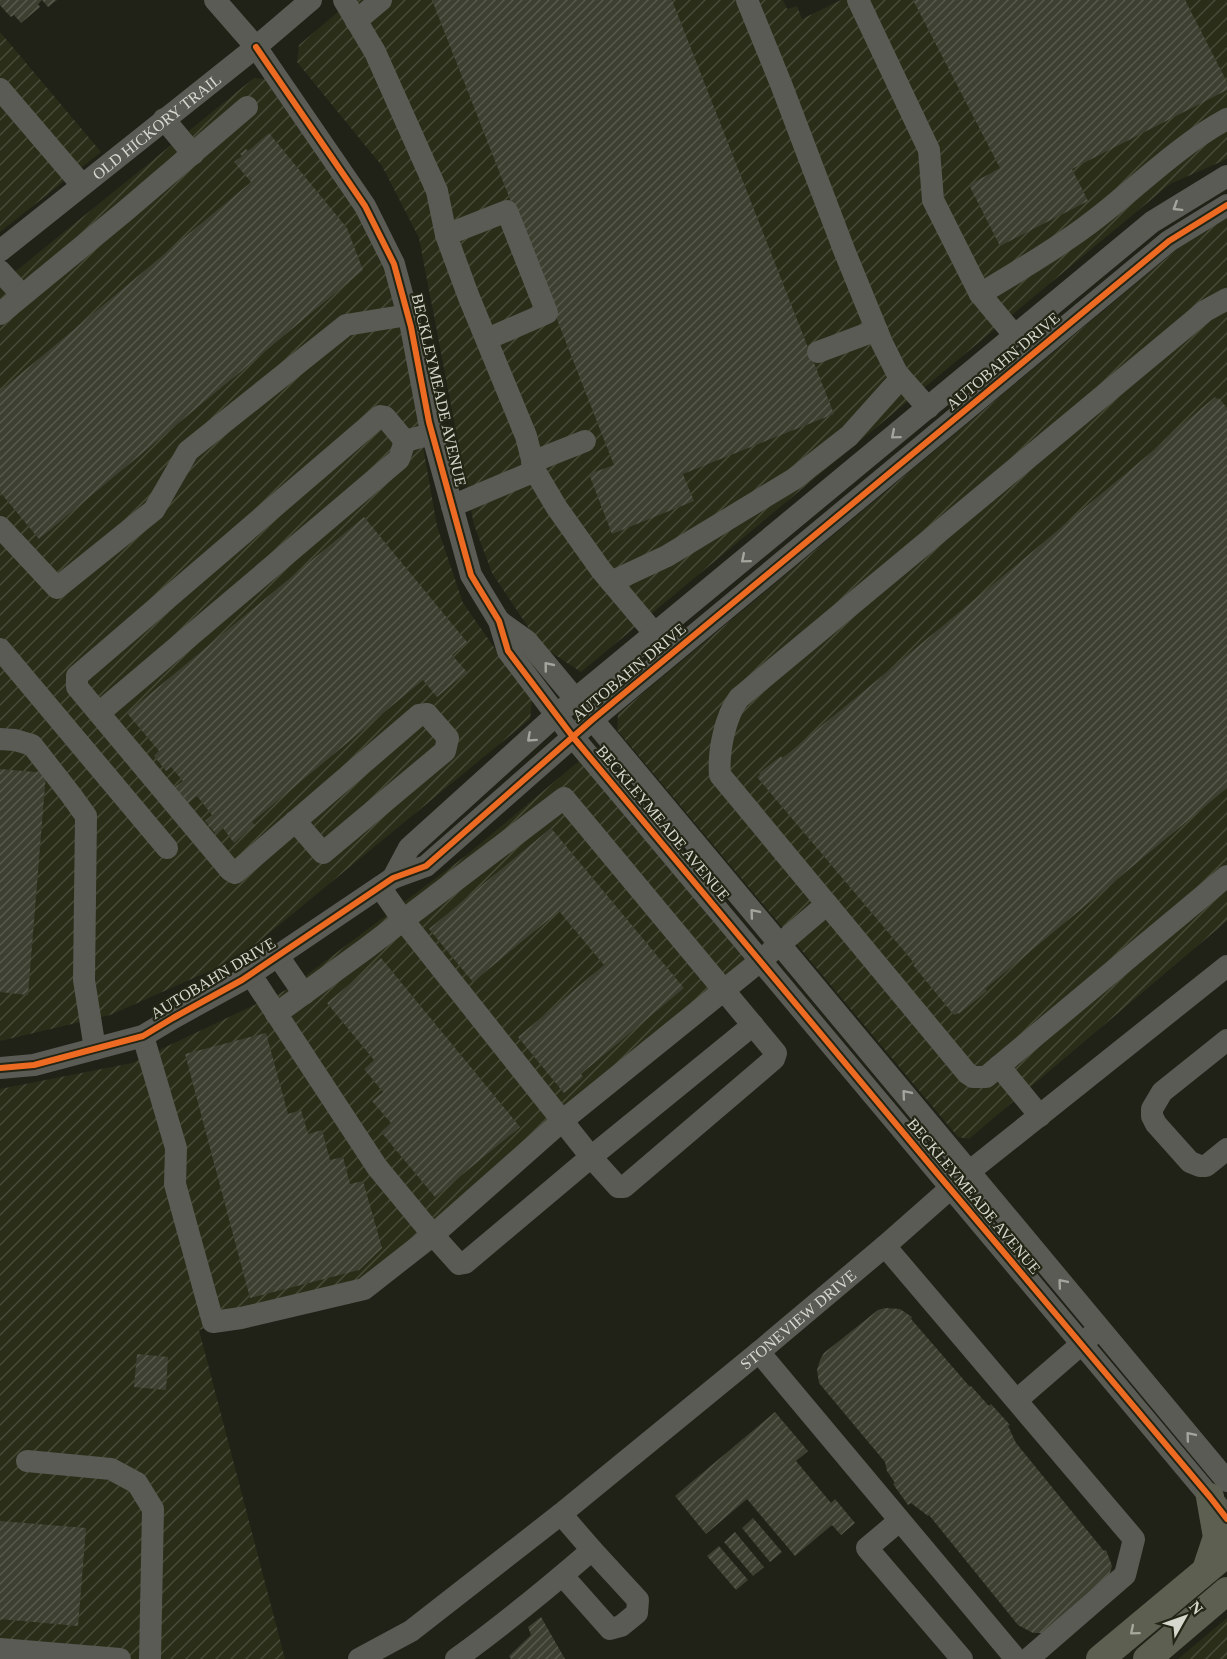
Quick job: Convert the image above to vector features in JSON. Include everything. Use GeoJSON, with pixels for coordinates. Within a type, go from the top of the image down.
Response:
{"type":"FeatureCollection","features":[{"type":"Feature","properties":{"kind":"main road"},"geometry":{"type":"LineString","coordinates":[[1206,1570],[1217,1537],[1221,1499]]}},
{"type":"Feature","properties":{"kind":"main road"},"geometry":{"type":"LineString","coordinates":[[1100,1659],[1227,1552]]}},
{"type":"Feature","properties":{"kind":"main road"},"geometry":{"type":"LineString","coordinates":[[1146,1659],[1227,1591]]}},
{"type":"Feature","properties":{"kind":"street","name":"BECKLEYMEADE AVENUE"},"geometry":{"type":"LineString","coordinates":[[215,0],[256,47],[365,206],[394,264],[408,315],[432,434],[471,575],[499,621],[507,651],[573,737],[950,1189],[1081,1344],[1221,1499]]}},
{"type":"Feature","properties":{"kind":"street","name":"OLD HICKORY TRAIL"},"geometry":{"type":"LineString","coordinates":[[0,251],[256,47],[311,0]]}},
{"type":"Feature","properties":{"kind":"street"},"geometry":{"type":"LineString","coordinates":[[344,0],[375,52],[437,191],[446,235],[468,296],[526,436],[533,467],[563,517],[610,582],[654,634]]}},
{"type":"Feature","properties":{"kind":"street"},"geometry":{"type":"LineString","coordinates":[[356,21],[381,0]]}},
{"type":"Feature","properties":{"kind":"street"},"geometry":{"type":"LineString","coordinates":[[747,0],[877,330],[897,373],[928,408]]}},
{"type":"Feature","properties":{"kind":"street"},"geometry":{"type":"LineString","coordinates":[[858,0],[929,150],[933,200],[980,294],[1016,336]]}},
{"type":"Feature","properties":{"kind":"street"},"geometry":{"type":"LineString","coordinates":[[0,89],[82,185]]}},
{"type":"Feature","properties":{"kind":"street"},"geometry":{"type":"LineString","coordinates":[[0,314],[247,107]]}},
{"type":"Feature","properties":{"kind":"street"},"geometry":{"type":"LineString","coordinates":[[164,119],[193,154]]}},
{"type":"Feature","properties":{"kind":"street"},"geometry":{"type":"LineString","coordinates":[[980,294],[1086,227],[1177,152],[1227,119]]}},
{"type":"Feature","properties":{"kind":"street","name":"AUTOBAHN DRIVE"},"geometry":{"type":"LineString","coordinates":[[386,882],[409,848],[555,715],[1152,222],[1227,176]]}},
{"type":"Feature","properties":{"kind":"street","name":"AUTOBAHN DRIVE"},"geometry":{"type":"LineString","coordinates":[[0,1068],[34,1065],[143,1036],[251,975],[386,882],[426,866],[592,720],[1168,241],[1227,205]]}},
{"type":"Feature","properties":{"kind":"street"},"geometry":{"type":"LineString","coordinates":[[446,235],[507,211],[548,313],[487,339]]}},
{"type":"Feature","properties":{"kind":"street"},"geometry":{"type":"LineString","coordinates":[[0,271],[22,295]]}},
{"type":"Feature","properties":{"kind":"street"},"geometry":{"type":"LineString","coordinates":[[1226,300],[1206,311],[739,698],[723,738],[719,760],[720,775],[967,1073],[974,1077],[986,1077],[1227,876]]}},
{"type":"Feature","properties":{"kind":"street"},"geometry":{"type":"LineString","coordinates":[[0,527],[57,588],[154,510],[188,451],[346,325],[408,315]]}},
{"type":"Feature","properties":{"kind":"street"},"geometry":{"type":"LineString","coordinates":[[818,352],[877,330]]}},
{"type":"Feature","properties":{"kind":"street"},"geometry":{"type":"LineString","coordinates":[[610,582],[667,555],[794,479],[849,436],[902,378]]}},
{"type":"Feature","properties":{"kind":"street"},"geometry":{"type":"LineString","coordinates":[[295,821],[323,853],[445,751],[447,738],[427,714],[419,715],[295,821],[235,873],[230,870],[78,687],[77,676],[380,416],[385,417],[405,441]]}},
{"type":"Feature","properties":{"kind":"street"},"geometry":{"type":"LineString","coordinates":[[405,441],[432,434]]}},
{"type":"Feature","properties":{"kind":"street"},"geometry":{"type":"LineString","coordinates":[[99,713],[399,459],[405,441]]}},
{"type":"Feature","properties":{"kind":"street"},"geometry":{"type":"LineString","coordinates":[[452,506],[585,441]]}},
{"type":"Feature","properties":{"kind":"street","name":"BECKLEYMEADE AVENUE"},"geometry":{"type":"LineString","coordinates":[[499,621],[527,641],[1100,1328],[1221,1499]]}},
{"type":"Feature","properties":{"kind":"street"},"geometry":{"type":"LineString","coordinates":[[0,649],[167,848]]}},
{"type":"Feature","properties":{"kind":"street"},"geometry":{"type":"LineString","coordinates":[[87,754],[114,731]]}},
{"type":"Feature","properties":{"kind":"street"},"geometry":{"type":"LineString","coordinates":[[0,739],[32,745],[86,816],[84,981],[95,1049]]}},
{"type":"Feature","properties":{"kind":"street"},"geometry":{"type":"LineString","coordinates":[[276,1014],[403,921],[564,798],[776,1053],[774,1059],[624,1187],[618,1187],[591,1157],[403,921],[386,882]]}},
{"type":"Feature","properties":{"kind":"street"},"geometry":{"type":"LineString","coordinates":[[143,1036],[176,1148],[175,1184],[213,1322],[241,1317],[364,1289],[433,1235],[562,1120],[724,991],[827,904]]}},
{"type":"Feature","properties":{"kind":"street"},"geometry":{"type":"LineString","coordinates":[[278,956],[304,994]]}},
{"type":"Feature","properties":{"kind":"street"},"geometry":{"type":"LineString","coordinates":[[251,975],[377,1167],[459,1264],[465,1263],[753,1025]]}},
{"type":"Feature","properties":{"kind":"street","name":"STONEVIEW DRIVE"},"geometry":{"type":"LineString","coordinates":[[359,1659],[411,1631],[561,1514],[759,1352],[970,1172],[1223,976]]}},
{"type":"Feature","properties":{"kind":"street"},"geometry":{"type":"LineString","coordinates":[[1227,1040],[1162,1092],[1152,1109],[1152,1116],[1156,1124],[1195,1165],[1206,1166],[1227,1149]]}},
{"type":"Feature","properties":{"kind":"street"},"geometry":{"type":"LineString","coordinates":[[999,1066],[1040,1116]]}},
{"type":"Feature","properties":{"kind":"street"},"geometry":{"type":"LineString","coordinates":[[885,1246],[1134,1539],[1125,1575],[1028,1659]]}},
{"type":"Feature","properties":{"kind":"street"},"geometry":{"type":"LineString","coordinates":[[1017,1400],[1100,1328]]}},
{"type":"Feature","properties":{"kind":"street"},"geometry":{"type":"LineString","coordinates":[[759,1352],[1016,1659]]}},
{"type":"Feature","properties":{"kind":"street"},"geometry":{"type":"LineString","coordinates":[[27,1461],[111,1469],[137,1483],[153,1509],[150,1659]]}},
{"type":"Feature","properties":{"kind":"street"},"geometry":{"type":"LineString","coordinates":[[561,1514],[638,1600],[637,1613],[621,1626],[609,1629],[563,1576]]}},
{"type":"Feature","properties":{"kind":"street"},"geometry":{"type":"LineString","coordinates":[[899,1521],[867,1548],[962,1659]]}},
{"type":"Feature","properties":{"kind":"street"},"geometry":{"type":"LineString","coordinates":[[456,1659],[563,1576],[592,1550]]}},
{"type":"Feature","properties":{"kind":"street"},"geometry":{"type":"LineString","coordinates":[[0,1649],[120,1659]]}},
{"type":"Feature","properties":{"kind":"shaded area"},"geometry":{"type":"Polygon","coordinates":[[[352,0],[783,0],[787,9],[797,6],[802,19],[841,0],[1227,0],[1227,159],[1170,184],[581,672],[540,645],[492,573],[474,525],[419,238],[382,166],[297,62],[299,45],[352,0]]]}},
{"type":"Feature","properties":{"kind":"shaded area"},"geometry":{"type":"Polygon","coordinates":[[[0,32],[101,152],[0,232],[0,32]]]}},
{"type":"Feature","properties":{"kind":"shaded area"},"geometry":{"type":"Polygon","coordinates":[[[254,78],[265,79],[389,255],[437,526],[463,603],[532,701],[530,719],[256,944],[212,970],[110,1015],[0,1041],[0,284],[254,78]]]}},
{"type":"Feature","properties":{"kind":"shaded area"},"geometry":{"type":"Polygon","coordinates":[[[1227,218],[1227,921],[969,1139],[958,1137],[617,730],[618,714],[1186,242],[1227,218]]]}},
{"type":"Feature","properties":{"kind":"shaded area"},"geometry":{"type":"Polygon","coordinates":[[[579,761],[763,968],[377,1283],[199,1330],[285,1659],[0,1659],[0,1089],[132,1063],[288,989],[468,854],[579,761]]]}},
{"type":"Feature","properties":{"kind":"shaded area"},"geometry":{"type":"Polygon","coordinates":[[[1227,1618],[1227,1659],[1178,1659],[1227,1618]]]}},
{"type":"Feature","properties":{"kind":"building"},"geometry":{"type":"Polygon","coordinates":[[[0,0],[42,0],[38,4],[40,7],[21,23],[14,15],[11,17],[6,12],[0,5],[0,0]]]}},
{"type":"Feature","properties":{"kind":"building"},"geometry":{"type":"Polygon","coordinates":[[[42,0],[57,0],[48,7],[42,0]]]}},
{"type":"Feature","properties":{"kind":"building"},"geometry":{"type":"Polygon","coordinates":[[[432,0],[672,0],[834,414],[683,474],[694,501],[612,534],[589,474],[614,465],[432,0]]]}},
{"type":"Feature","properties":{"kind":"building"},"geometry":{"type":"Polygon","coordinates":[[[913,0],[1185,0],[1227,82],[1227,90],[1072,169],[1088,201],[1000,246],[969,185],[1000,168],[913,0]]]}},
{"type":"Feature","properties":{"kind":"building"},"geometry":{"type":"Polygon","coordinates":[[[269,133],[347,228],[363,270],[39,539],[0,492],[0,391],[251,182],[234,162],[242,156],[240,154],[246,149],[248,151],[269,133]]]}},
{"type":"Feature","properties":{"kind":"building"},"geometry":{"type":"Polygon","coordinates":[[[1215,397],[1219,398],[1227,408],[1227,788],[985,989],[987,991],[959,1014],[954,1015],[913,965],[915,964],[757,777],[759,773],[790,752],[1003,576],[1215,397]]]}},
{"type":"Feature","properties":{"kind":"building"},"geometry":{"type":"Polygon","coordinates":[[[364,517],[467,642],[452,655],[467,672],[437,697],[423,680],[252,822],[255,825],[234,843],[223,828],[216,834],[205,821],[212,815],[197,796],[187,804],[174,788],[183,781],[171,767],[166,771],[154,756],[159,751],[127,713],[364,517]]]}},
{"type":"Feature","properties":{"kind":"building"},"geometry":{"type":"Polygon","coordinates":[[[0,769],[46,773],[28,995],[0,992],[0,769]]]}},
{"type":"Feature","properties":{"kind":"building"},"geometry":{"type":"Polygon","coordinates":[[[551,828],[684,988],[581,1074],[583,1077],[564,1093],[518,1037],[604,965],[559,911],[473,982],[429,929],[551,828]]]}},
{"type":"Feature","properties":{"kind":"building"},"geometry":{"type":"Polygon","coordinates":[[[381,958],[520,1127],[435,1197],[381,1132],[391,1123],[372,1101],[383,1092],[364,1069],[374,1060],[327,1003],[381,958]]]}},
{"type":"Feature","properties":{"kind":"building"},"geometry":{"type":"Polygon","coordinates":[[[266,1033],[288,1114],[301,1110],[308,1134],[322,1130],[330,1160],[343,1157],[350,1184],[363,1181],[382,1248],[359,1270],[250,1298],[185,1054],[266,1033]]]}},
{"type":"Feature","properties":{"kind":"building"},"geometry":{"type":"Polygon","coordinates":[[[900,1309],[912,1317],[911,1319],[970,1387],[989,1406],[991,1404],[1010,1425],[1008,1426],[1016,1443],[1104,1551],[1106,1550],[1112,1566],[1107,1584],[1044,1633],[1033,1633],[1018,1625],[929,1515],[911,1503],[908,1505],[893,1484],[895,1483],[887,1471],[885,1462],[819,1383],[817,1370],[824,1353],[878,1310],[900,1309]]]}},
{"type":"Feature","properties":{"kind":"building"},"geometry":{"type":"Polygon","coordinates":[[[137,1354],[168,1357],[166,1390],[134,1387],[137,1354]]]}},
{"type":"Feature","properties":{"kind":"building"},"geometry":{"type":"Polygon","coordinates":[[[775,1412],[808,1451],[796,1461],[831,1503],[835,1499],[855,1523],[841,1535],[832,1525],[795,1556],[747,1499],[706,1534],[675,1496],[775,1412]]]}},
{"type":"Feature","properties":{"kind":"building"},"geometry":{"type":"Polygon","coordinates":[[[753,1518],[782,1552],[770,1562],[742,1528],[753,1518]]]}},
{"type":"Feature","properties":{"kind":"building"},"geometry":{"type":"Polygon","coordinates":[[[0,1521],[86,1528],[78,1626],[0,1619],[0,1521]]]}},
{"type":"Feature","properties":{"kind":"building"},"geometry":{"type":"Polygon","coordinates":[[[735,1532],[764,1567],[753,1576],[724,1542],[735,1532]]]}},
{"type":"Feature","properties":{"kind":"building"},"geometry":{"type":"Polygon","coordinates":[[[719,1546],[748,1580],[736,1590],[707,1556],[719,1546]]]}},
{"type":"Feature","properties":{"kind":"building"},"geometry":{"type":"Polygon","coordinates":[[[541,1617],[565,1659],[511,1659],[509,1656],[531,1635],[528,1627],[541,1617]]]}},
{"type":"Feature","properties":{"kind":"cycle path"},"geometry":{"type":"LineString","coordinates":[[256,47],[365,206],[394,264],[411,327],[429,422],[471,575],[499,621],[508,651],[573,737],[1227,1519]]}},
{"type":"Feature","properties":{"kind":"cycle path"},"geometry":{"type":"LineString","coordinates":[[0,1068],[34,1065],[143,1036],[242,980],[393,878],[426,866],[592,720],[1169,241],[1227,205]]}}]}
